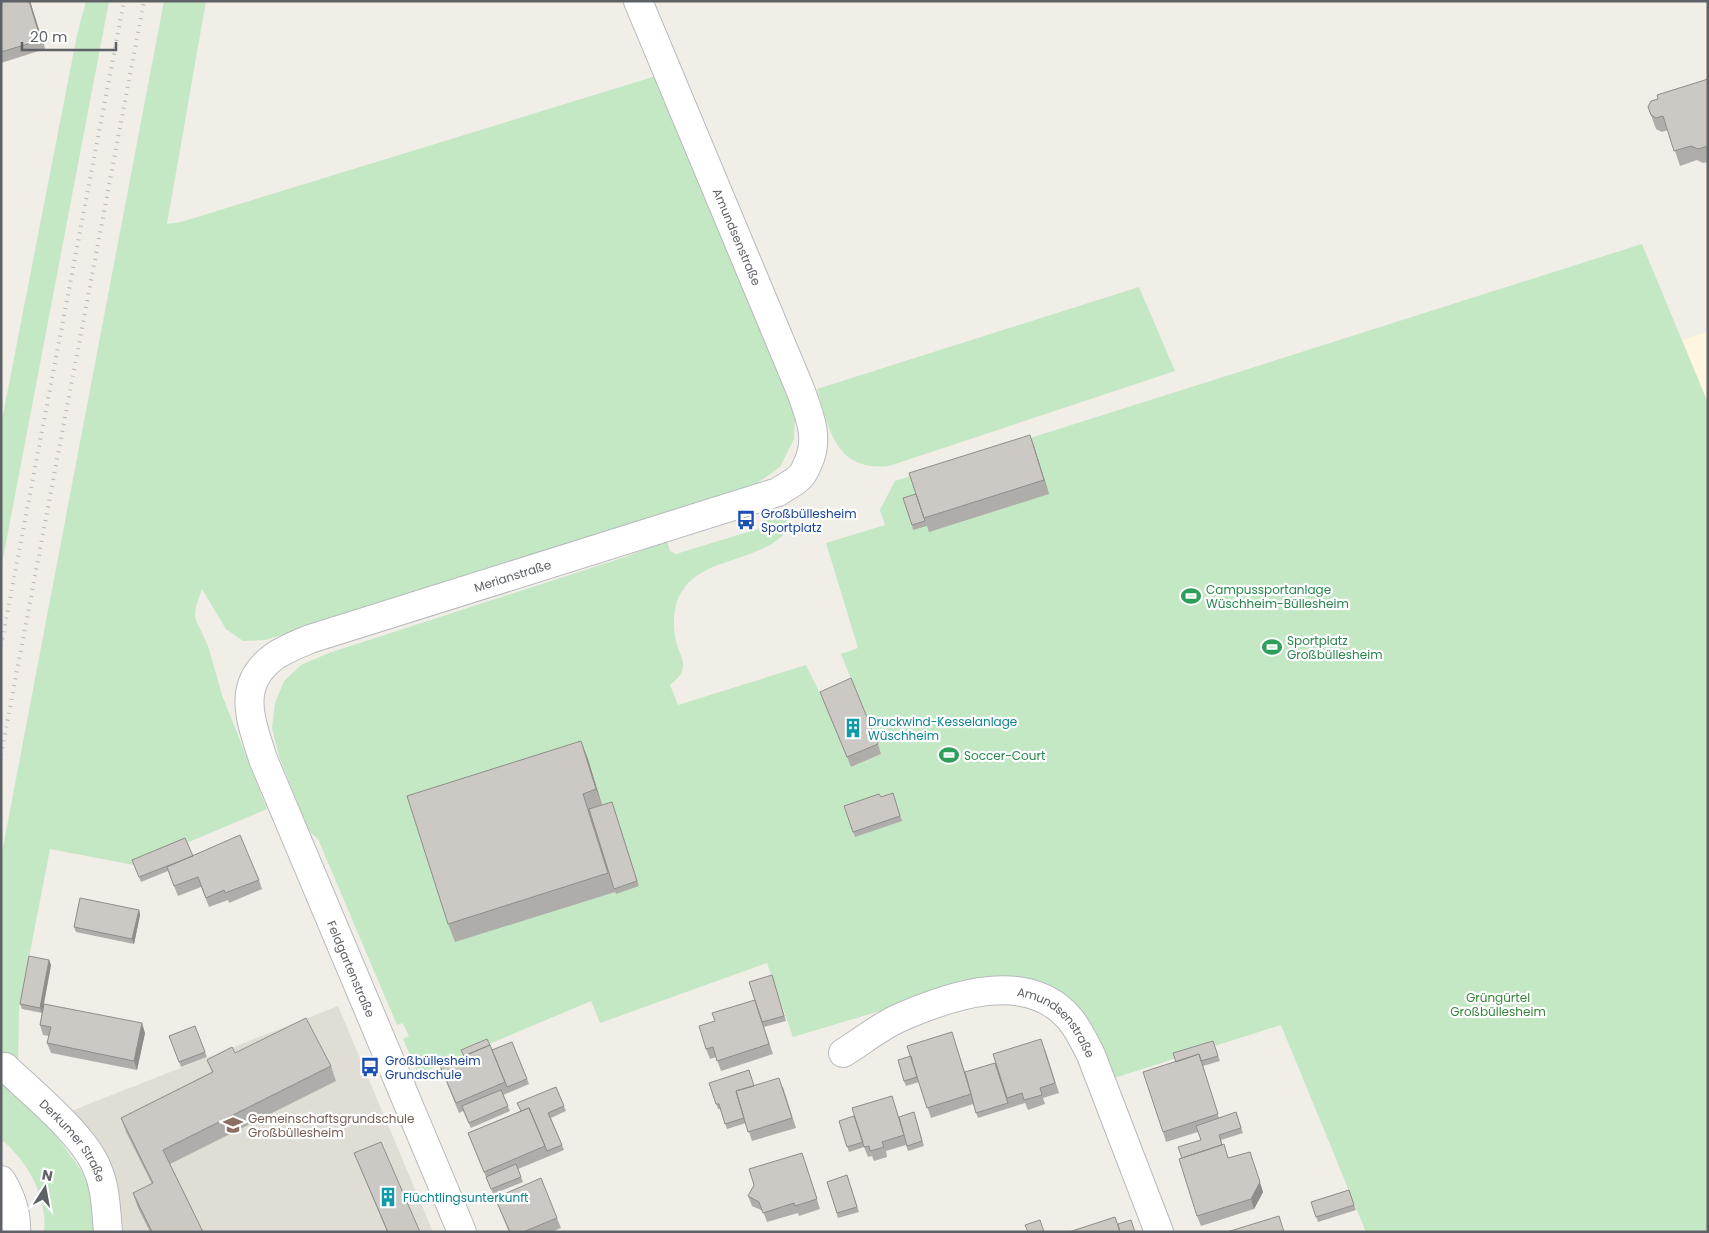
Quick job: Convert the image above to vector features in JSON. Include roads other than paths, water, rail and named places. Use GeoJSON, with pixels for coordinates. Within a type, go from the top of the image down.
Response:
{"type":"FeatureCollection","features":[{"type":"Feature","properties":{"kind":"street","name":"Amundsenstraße"},"geometry":{"type":"LineString","coordinates":[[638,1],[800,389],[813,425],[813,454],[802,476]]}},
{"type":"Feature","properties":{"kind":"street","name":"Merianstraße"},"geometry":{"type":"LineString","coordinates":[[248,704],[250,690],[263,666],[276,655],[310,639],[778,492],[802,476]]}},
{"type":"Feature","properties":{"kind":"street","name":"Feldgartenstraße"},"geometry":{"type":"LineString","coordinates":[[248,704],[251,723],[263,759],[462,1232]]}},
{"type":"Feature","properties":{"kind":"street","name":"Amundsenstraße"},"geometry":{"type":"LineString","coordinates":[[844,1053],[897,1019],[954,998],[980,991],[1000,990],[1032,994],[1046,1000],[1069,1018],[1079,1031],[1092,1055],[1159,1232]]}},
{"type":"Feature","properties":{"kind":"street","name":"Derkumer Straße"},"geometry":{"type":"LineString","coordinates":[[5,1067],[78,1139],[97,1166],[102,1181],[108,1232]]}},
{"type":"Feature","properties":{"kind":"street"},"geometry":{"type":"LineString","coordinates":[[1,1180],[12,1202],[16,1216],[16,1232]]}},
{"type":"Feature","properties":{"kind":"railway"},"geometry":{"type":"LineString","coordinates":[[1,646],[124,1]]}},
{"type":"Feature","properties":{"kind":"railway"},"geometry":{"type":"LineString","coordinates":[[1,755],[144,1]]}},
{"type":"Feature","properties":{"kind":"place","name":"Großbüllesheim Sportplatz"},"geometry":{"type":"Point","coordinates":[746,520]}},
{"type":"Feature","properties":{"kind":"place","name":"Campussportanlage Wüschheim-Büllesheim"},"geometry":{"type":"Point","coordinates":[1191,596]}},
{"type":"Feature","properties":{"kind":"place","name":"Sportplatz Großbüllesheim"},"geometry":{"type":"Point","coordinates":[1272,647]}},
{"type":"Feature","properties":{"kind":"place","name":"Druckwind-Kesselanlage Wüschheim"},"geometry":{"type":"Point","coordinates":[853,728]}},
{"type":"Feature","properties":{"kind":"place","name":"Soccer-Court"},"geometry":{"type":"Point","coordinates":[949,755]}},
{"type":"Feature","properties":{"kind":"place","name":"Großbüllesheim Grundschule"},"geometry":{"type":"Point","coordinates":[370,1067]}},
{"type":"Feature","properties":{"kind":"place","name":"Gemeinschaftsgrundschule Großbüllesheim"},"geometry":{"type":"Point","coordinates":[233,1125]}},
{"type":"Feature","properties":{"kind":"place","name":"Flüchtlingsunterkunft"},"geometry":{"type":"Point","coordinates":[388,1197]}},
{"type":"Feature","properties":{"kind":"park label","name":"Grüngürtel Großbüllesheim"},"geometry":{"type":"Point","coordinates":[1498,1004]}}]}
